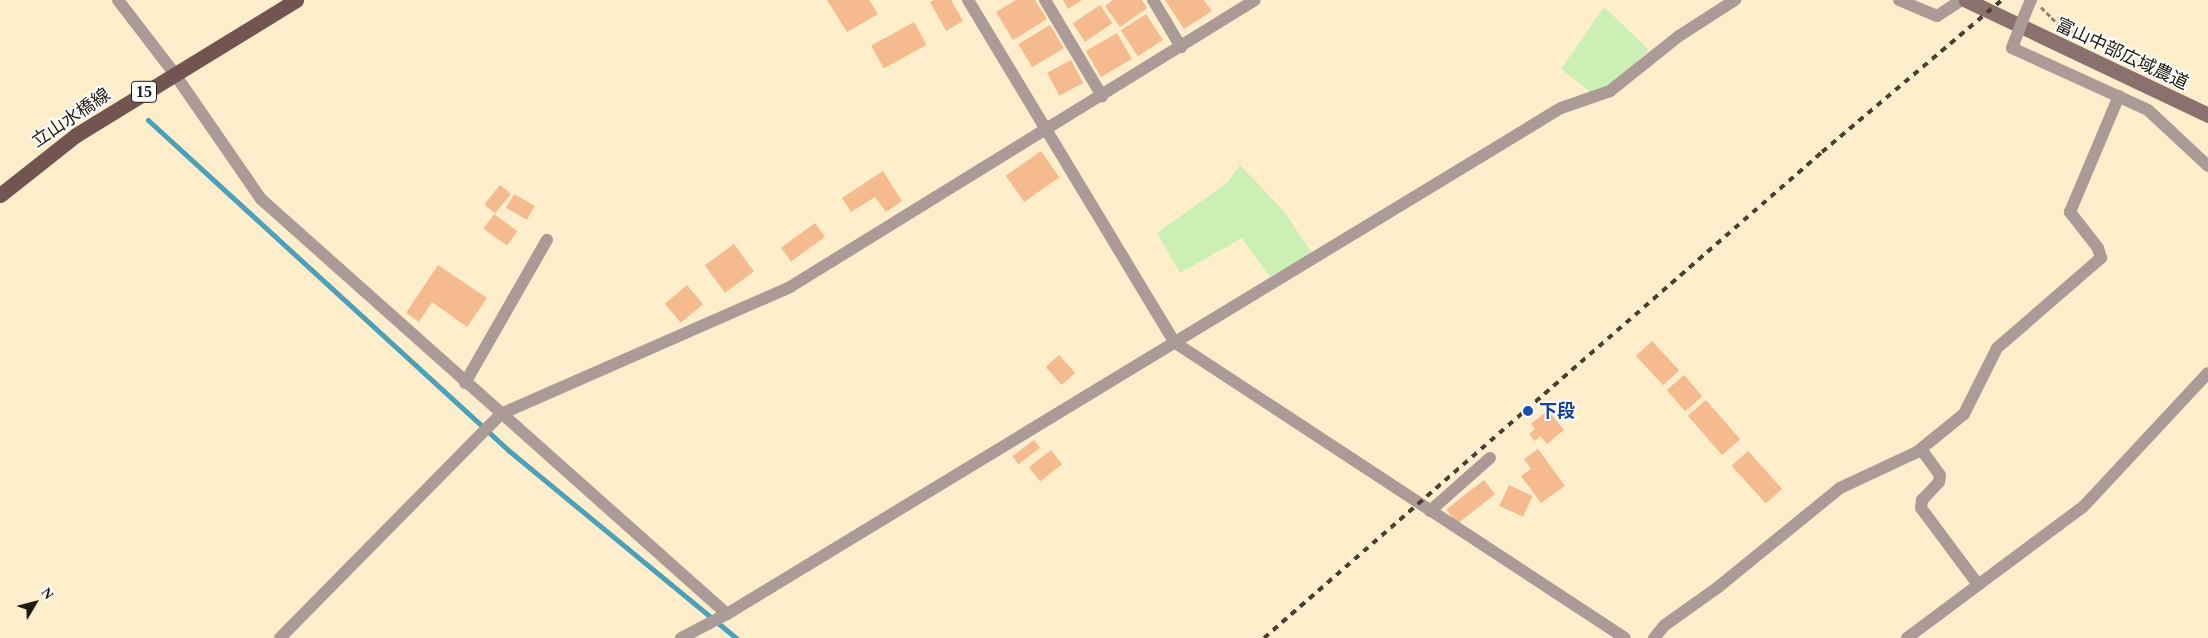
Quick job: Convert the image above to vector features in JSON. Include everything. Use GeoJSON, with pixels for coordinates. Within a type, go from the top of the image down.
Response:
{"type":"FeatureCollection","features":[{"type":"Feature","properties":{"kind":"main road","name":"立山水橋線"},"geometry":{"type":"LineString","coordinates":[[0,195],[76,135],[174,73],[296,0]]}},
{"type":"Feature","properties":{"kind":"street"},"geometry":{"type":"LineString","coordinates":[[118,0],[174,73],[261,199],[726,614]]}},
{"type":"Feature","properties":{"kind":"street"},"geometry":{"type":"LineString","coordinates":[[968,0],[1174,342],[1625,638]]}},
{"type":"Feature","properties":{"kind":"street"},"geometry":{"type":"LineString","coordinates":[[1045,0],[1102,96]]}},
{"type":"Feature","properties":{"kind":"street"},"geometry":{"type":"LineString","coordinates":[[1153,0],[1180,47]]}},
{"type":"Feature","properties":{"kind":"street"},"geometry":{"type":"LineString","coordinates":[[280,638],[501,414],[790,287],[1046,132],[1255,0]]}},
{"type":"Feature","properties":{"kind":"street"},"geometry":{"type":"LineString","coordinates":[[681,638],[726,614],[1561,108],[1610,91],[1679,36],[1735,0]]}},
{"type":"Feature","properties":{"kind":"street"},"geometry":{"type":"LineString","coordinates":[[1899,0],[1937,16],[1962,0]]}},
{"type":"Feature","properties":{"kind":"street","name":"富山中部広域農道"},"geometry":{"type":"LineString","coordinates":[[1966,0],[2208,115]]}},
{"type":"Feature","properties":{"kind":"street"},"geometry":{"type":"LineString","coordinates":[[2031,0],[2012,48],[2119,96],[2158,118],[2208,165]]}},
{"type":"Feature","properties":{"kind":"street"},"geometry":{"type":"LineString","coordinates":[[1654,638],[1665,625],[1717,588],[1840,488],[1921,449],[1964,414],[1997,348],[2101,258],[2098,248],[2070,212],[2119,96]]}},
{"type":"Feature","properties":{"kind":"street"},"geometry":{"type":"LineString","coordinates":[[465,383],[547,240]]}},
{"type":"Feature","properties":{"kind":"street"},"geometry":{"type":"LineString","coordinates":[[1906,638],[1977,583],[2083,507],[2208,372]]}},
{"type":"Feature","properties":{"kind":"street"},"geometry":{"type":"LineString","coordinates":[[1921,449],[1940,475],[1939,482],[1922,500],[1921,508],[1977,583]]}},
{"type":"Feature","properties":{"kind":"street"},"geometry":{"type":"LineString","coordinates":[[1430,511],[1490,458]]}},
{"type":"Feature","properties":{"kind":"green space"},"geometry":{"type":"Polygon","coordinates":[[[1604,7],[1649,50],[1614,85],[1592,93],[1561,69],[1604,7]]]}},
{"type":"Feature","properties":{"kind":"green space"},"geometry":{"type":"Polygon","coordinates":[[[1240,165],[1283,210],[1312,253],[1270,277],[1242,238],[1180,273],[1157,233],[1227,183],[1240,165]]]}},
{"type":"Feature","properties":{"kind":"building"},"geometry":{"type":"Polygon","coordinates":[[[827,0],[869,0],[878,14],[847,32],[827,0]]]}},
{"type":"Feature","properties":{"kind":"building"},"geometry":{"type":"Polygon","coordinates":[[[934,0],[951,0],[963,21],[946,31],[930,2],[934,0]]]}},
{"type":"Feature","properties":{"kind":"building"},"geometry":{"type":"Polygon","coordinates":[[[1016,0],[1035,0],[1047,19],[1013,40],[996,12],[1016,0]]]}},
{"type":"Feature","properties":{"kind":"building"},"geometry":{"type":"Polygon","coordinates":[[[1063,0],[1082,0],[1068,9],[1063,0]]]}},
{"type":"Feature","properties":{"kind":"building"},"geometry":{"type":"Polygon","coordinates":[[[1113,0],[1142,0],[1147,8],[1120,27],[1105,6],[1113,0]]]}},
{"type":"Feature","properties":{"kind":"building"},"geometry":{"type":"Polygon","coordinates":[[[1165,0],[1204,0],[1212,11],[1184,29],[1165,0]]]}},
{"type":"Feature","properties":{"kind":"building"},"geometry":{"type":"Polygon","coordinates":[[[1100,5],[1112,23],[1085,42],[1073,23],[1100,5]]]}},
{"type":"Feature","properties":{"kind":"building"},"geometry":{"type":"Polygon","coordinates":[[[1146,14],[1163,40],[1138,56],[1121,30],[1146,14]]]}},
{"type":"Feature","properties":{"kind":"building"},"geometry":{"type":"Polygon","coordinates":[[[914,22],[927,45],[884,68],[871,46],[914,22]]]}},
{"type":"Feature","properties":{"kind":"building"},"geometry":{"type":"Polygon","coordinates":[[[1050,25],[1064,48],[1032,67],[1018,44],[1050,25]]]}},
{"type":"Feature","properties":{"kind":"building"},"geometry":{"type":"Polygon","coordinates":[[[1117,33],[1132,59],[1101,77],[1086,51],[1117,33]]]}},
{"type":"Feature","properties":{"kind":"building"},"geometry":{"type":"Polygon","coordinates":[[[1071,60],[1083,83],[1059,96],[1047,73],[1071,60]]]}},
{"type":"Feature","properties":{"kind":"building"},"geometry":{"type":"Polygon","coordinates":[[[1041,151],[1059,177],[1024,202],[1006,176],[1041,151]]]}},
{"type":"Feature","properties":{"kind":"building"},"geometry":{"type":"Polygon","coordinates":[[[883,171],[902,201],[886,212],[875,197],[851,212],[842,198],[883,171]]]}},
{"type":"Feature","properties":{"kind":"building"},"geometry":{"type":"Polygon","coordinates":[[[500,185],[511,194],[495,213],[484,204],[500,185]]]}},
{"type":"Feature","properties":{"kind":"building"},"geometry":{"type":"Polygon","coordinates":[[[514,194],[535,206],[527,220],[506,208],[514,194]]]}},
{"type":"Feature","properties":{"kind":"building"},"geometry":{"type":"Polygon","coordinates":[[[494,214],[517,231],[507,246],[483,229],[494,214]]]}},
{"type":"Feature","properties":{"kind":"building"},"geometry":{"type":"Polygon","coordinates":[[[815,223],[825,237],[791,261],[781,248],[815,223]]]}},
{"type":"Feature","properties":{"kind":"building"},"geometry":{"type":"Polygon","coordinates":[[[734,244],[754,272],[725,293],[705,265],[734,244]]]}},
{"type":"Feature","properties":{"kind":"building"},"geometry":{"type":"Polygon","coordinates":[[[438,265],[487,298],[467,327],[432,302],[419,322],[406,313],[438,265]]]}},
{"type":"Feature","properties":{"kind":"building"},"geometry":{"type":"Polygon","coordinates":[[[687,285],[703,304],[681,323],[665,304],[687,285]]]}},
{"type":"Feature","properties":{"kind":"building"},"geometry":{"type":"Polygon","coordinates":[[[1652,341],[1679,370],[1663,385],[1636,356],[1652,341]]]}},
{"type":"Feature","properties":{"kind":"building"},"geometry":{"type":"Polygon","coordinates":[[[1059,355],[1075,373],[1062,385],[1046,367],[1059,355]]]}},
{"type":"Feature","properties":{"kind":"building"},"geometry":{"type":"Polygon","coordinates":[[[1684,375],[1702,396],[1685,411],[1667,390],[1684,375]]]}},
{"type":"Feature","properties":{"kind":"building"},"geometry":{"type":"Polygon","coordinates":[[[1706,400],[1740,439],[1722,455],[1688,416],[1706,400]]]}},
{"type":"Feature","properties":{"kind":"building"},"geometry":{"type":"Polygon","coordinates":[[[1548,410],[1564,430],[1547,444],[1540,436],[1535,441],[1529,434],[1535,429],[1531,424],[1548,410]]]}},
{"type":"Feature","properties":{"kind":"building"},"geometry":{"type":"Polygon","coordinates":[[[1034,440],[1040,448],[1018,464],[1012,456],[1034,440]]]}},
{"type":"Feature","properties":{"kind":"building"},"geometry":{"type":"Polygon","coordinates":[[[1538,449],[1565,486],[1541,503],[1521,476],[1531,469],[1524,459],[1538,449]]]}},
{"type":"Feature","properties":{"kind":"building"},"geometry":{"type":"Polygon","coordinates":[[[1051,450],[1062,464],[1040,481],[1029,467],[1051,450]]]}},
{"type":"Feature","properties":{"kind":"building"},"geometry":{"type":"Polygon","coordinates":[[[1748,451],[1782,489],[1766,504],[1732,466],[1748,451]]]}},
{"type":"Feature","properties":{"kind":"building"},"geometry":{"type":"Polygon","coordinates":[[[1484,480],[1495,494],[1457,524],[1446,510],[1484,480]]]}},
{"type":"Feature","properties":{"kind":"building"},"geometry":{"type":"Polygon","coordinates":[[[1509,485],[1533,496],[1523,517],[1499,506],[1509,485]]]}},
{"type":"Feature","properties":{"kind":"waterway"},"geometry":{"type":"LineString","coordinates":[[148,120],[508,450],[736,638]]}},
{"type":"Feature","properties":{"kind":"railway"},"geometry":{"type":"LineString","coordinates":[[1264,638],[1822,152],[2002,0]]}},
{"type":"Feature","properties":{"kind":"place","name":"下段"},"geometry":{"type":"Point","coordinates":[1528,411]}}]}
